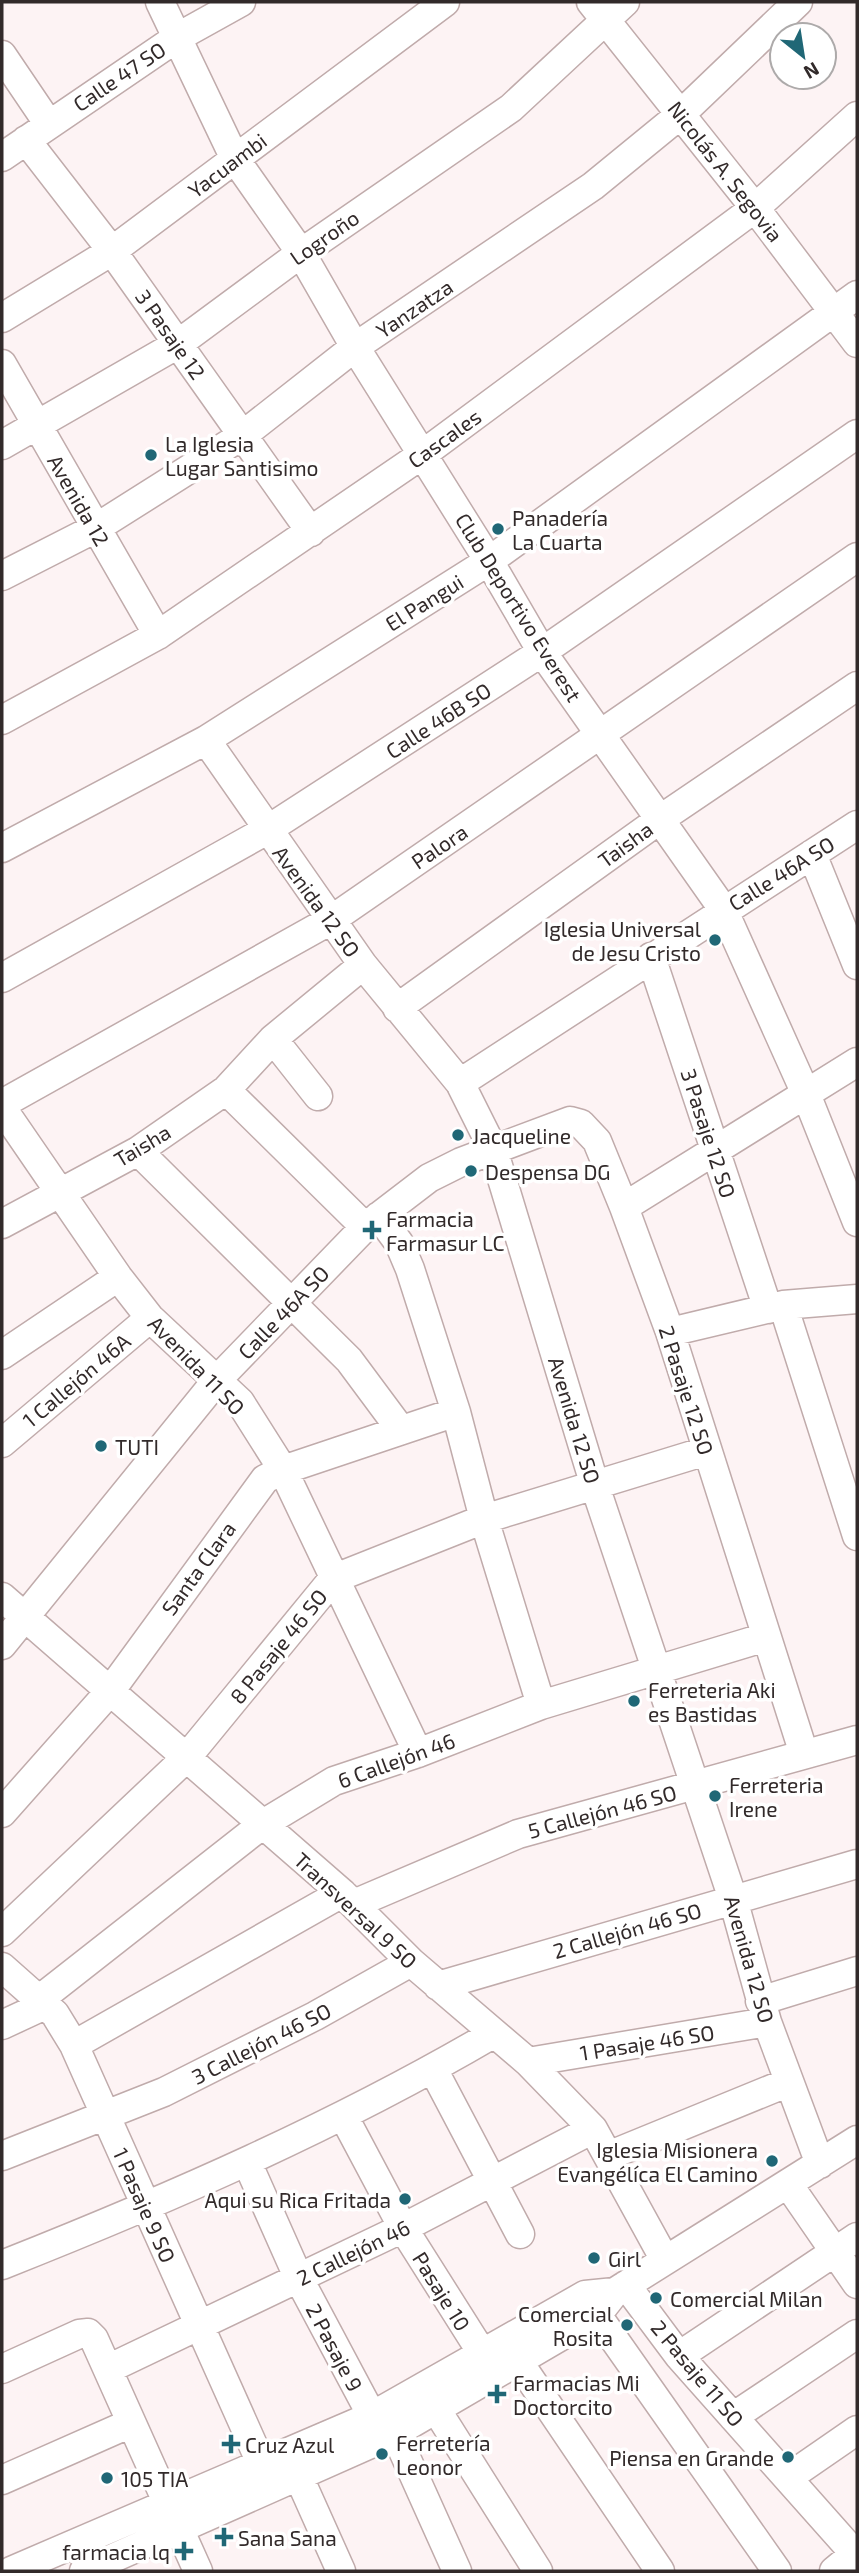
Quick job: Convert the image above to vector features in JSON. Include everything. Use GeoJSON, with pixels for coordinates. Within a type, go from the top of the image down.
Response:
{"type":"FeatureCollection","features":[{"type":"Feature","properties":{"kind":"street","name":"Club Deportivo Everest"},"geometry":{"type":"LineString","coordinates":[[160,2],[234,159],[301,253],[355,347],[489,561],[542,652],[723,909],[806,1094],[857,1222]]}},
{"type":"Feature","properties":{"kind":"street","name":"Calle 47 SO"},"geometry":{"type":"LineString","coordinates":[[2,157],[177,37],[241,2]]}},
{"type":"Feature","properties":{"kind":"street","name":"Yacuambi"},"geometry":{"type":"LineString","coordinates":[[2,318],[112,251],[445,2]]}},
{"type":"Feature","properties":{"kind":"street","name":"Yanzatza"},"geometry":{"type":"LineString","coordinates":[[2,576],[96,528],[243,435],[355,347],[593,186],[681,114],[798,2]]}},
{"type":"Feature","properties":{"kind":"street","name":"Nicolás A. Segovia"},"geometry":{"type":"LineString","coordinates":[[607,8],[681,114],[857,343]]}},
{"type":"Feature","properties":{"kind":"street","name":"Logroño"},"geometry":{"type":"LineString","coordinates":[[2,444],[178,344],[301,253],[511,107],[607,8]]}},
{"type":"Feature","properties":{"kind":"street"},"geometry":{"type":"LineString","coordinates":[[2,55],[48,123]]}},
{"type":"Feature","properties":{"kind":"street","name":"Cascales"},"geometry":{"type":"LineString","coordinates":[[2,720],[158,635],[423,454],[755,208],[857,116]]}},
{"type":"Feature","properties":{"kind":"street","name":"3 Pasaje 12"},"geometry":{"type":"LineString","coordinates":[[26,140],[112,251],[311,532]]}},
{"type":"Feature","properties":{"kind":"street","name":"El Pangui"},"geometry":{"type":"LineString","coordinates":[[2,848],[206,740],[489,561],[835,314],[857,295]]}},
{"type":"Feature","properties":{"kind":"street","name":"Avenida 12"},"geometry":{"type":"LineString","coordinates":[[2,364],[158,635]]}},
{"type":"Feature","properties":{"kind":"street","name":"Calle 46B SO"},"geometry":{"type":"LineString","coordinates":[[2,978],[267,830],[542,652],[857,434]]}},
{"type":"Feature","properties":{"kind":"street","name":"Palora"},"geometry":{"type":"LineString","coordinates":[[2,1106],[331,920],[857,557]]}},
{"type":"Feature","properties":{"kind":"street","name":"Taisha"},"geometry":{"type":"LineString","coordinates":[[397,1008],[659,820],[857,686]]}},
{"type":"Feature","properties":{"kind":"street","name":"Avenida 12 SO"},"geometry":{"type":"LineString","coordinates":[[206,740],[363,965],[460,1083],[493,1149],[595,1486],[733,1899],[764,2012],[820,2164]]}},
{"type":"Feature","properties":{"kind":"street","name":"Calle 46A SO"},"geometry":{"type":"LineString","coordinates":[[460,1083],[723,909],[857,825]]}},
{"type":"Feature","properties":{"kind":"street"},"geometry":{"type":"LineString","coordinates":[[812,854],[857,965]]}},
{"type":"Feature","properties":{"kind":"street","name":"3 Pasaje 12 SO"},"geometry":{"type":"LineString","coordinates":[[651,957],[715,1152],[776,1307],[857,1536]]}},
{"type":"Feature","properties":{"kind":"street","name":"Taisha"},"geometry":{"type":"LineString","coordinates":[[2,1224],[59,1191],[138,1151],[226,1090],[273,1040],[363,965]]}},
{"type":"Feature","properties":{"kind":"street"},"geometry":{"type":"LineString","coordinates":[[273,1040],[318,1096]]}},
{"type":"Feature","properties":{"kind":"street"},"geometry":{"type":"LineString","coordinates":[[624,1207],[857,1062]]}},
{"type":"Feature","properties":{"kind":"street"},"geometry":{"type":"LineString","coordinates":[[226,1090],[400,1244],[456,1412],[484,1519],[541,1705]]}},
{"type":"Feature","properties":{"kind":"street","name":"Avenida 11 SO"},"geometry":{"type":"LineString","coordinates":[[2,1106],[118,1277],[150,1318],[240,1402],[283,1470],[418,1753]]}},
{"type":"Feature","properties":{"kind":"street","name":"2 Pasaje 12 SO"},"geometry":{"type":"LineString","coordinates":[[493,1149],[558,1123],[581,1124],[597,1141],[670,1332],[804,1754]]}},
{"type":"Feature","properties":{"kind":"street","name":"Calle 46A SO"},"geometry":{"type":"LineString","coordinates":[[2,1645],[27,1618],[217,1380],[290,1303],[372,1222],[429,1178],[493,1149]]}},
{"type":"Feature","properties":{"kind":"street"},"geometry":{"type":"LineString","coordinates":[[138,1151],[349,1360],[401,1430]]}},
{"type":"Feature","properties":{"kind":"street"},"geometry":{"type":"LineString","coordinates":[[2,1355],[118,1277]]}},
{"type":"Feature","properties":{"kind":"street"},"geometry":{"type":"LineString","coordinates":[[670,1332],[776,1307],[857,1299]]}},
{"type":"Feature","properties":{"kind":"street","name":"1 Callejón 46A"},"geometry":{"type":"LineString","coordinates":[[2,1443],[150,1318]]}},
{"type":"Feature","properties":{"kind":"street","name":"Santa Clara"},"geometry":{"type":"LineString","coordinates":[[2,1813],[111,1690],[257,1486],[283,1470],[456,1412]]}},
{"type":"Feature","properties":{"kind":"street","name":"8 Pasaje 46 SO"},"geometry":{"type":"LineString","coordinates":[[2,1932],[187,1757],[333,1579],[484,1519],[706,1451]]}},
{"type":"Feature","properties":{"kind":"street","name":"Transversal 9 SO"},"geometry":{"type":"LineString","coordinates":[[2,1597],[348,1899],[411,1962],[528,2062],[593,2129],[665,2260]]}},
{"type":"Feature","properties":{"kind":"street","name":"6 Callejón 46"},"geometry":{"type":"LineString","coordinates":[[42,2002],[263,1824],[334,1781],[418,1753],[541,1705],[656,1668],[766,1637]]}},
{"type":"Feature","properties":{"kind":"street","name":"5 Callejón 46 SO"},"geometry":{"type":"LineString","coordinates":[[74,2045],[348,1899],[518,1834],[857,1740]]}},
{"type":"Feature","properties":{"kind":"street","name":"2 Callejón 46 SO"},"geometry":{"type":"LineString","coordinates":[[438,1986],[857,1864]]}},
{"type":"Feature","properties":{"kind":"street","name":"3 Callejón 46 SO"},"geometry":{"type":"LineString","coordinates":[[2,2157],[164,2092],[315,2017],[411,1962]]}},
{"type":"Feature","properties":{"kind":"street","name":"1 Pasaje 9 SO"},"geometry":{"type":"LineString","coordinates":[[2,1967],[55,2014],[74,2045],[261,2463]]}},
{"type":"Feature","properties":{"kind":"street","name":"1 Pasaje 46 SO"},"geometry":{"type":"LineString","coordinates":[[528,2062],[764,2012],[857,1971]]}},
{"type":"Feature","properties":{"kind":"street"},"geometry":{"type":"LineString","coordinates":[[2,2025],[42,2002]]}},
{"type":"Feature","properties":{"kind":"street"},"geometry":{"type":"LineString","coordinates":[[2,2265],[145,2208],[344,2117],[493,2034]]}},
{"type":"Feature","properties":{"kind":"street"},"geometry":{"type":"LineString","coordinates":[[433,2069],[520,2234]]}},
{"type":"Feature","properties":{"kind":"street"},"geometry":{"type":"LineString","coordinates":[[608,2156],[789,2082]]}},
{"type":"Feature","properties":{"kind":"street","name":"Pasaje 10"},"geometry":{"type":"LineString","coordinates":[[344,2117],[403,2228],[481,2353]]}},
{"type":"Feature","properties":{"kind":"street","name":"2 Callejón 46"},"geometry":{"type":"LineString","coordinates":[[108,2369],[403,2228],[593,2129]]}},
{"type":"Feature","properties":{"kind":"street"},"geometry":{"type":"LineString","coordinates":[[84,2571],[395,2433],[597,2315],[621,2288],[857,2140]]}},
{"type":"Feature","properties":{"kind":"street","name":"2 Pasaje 9"},"geometry":{"type":"LineString","coordinates":[[247,2162],[299,2278],[372,2416]]}},
{"type":"Feature","properties":{"kind":"street"},"geometry":{"type":"LineString","coordinates":[[788,2184],[846,2244],[857,2284]]}},
{"type":"Feature","properties":{"kind":"street"},"geometry":{"type":"LineString","coordinates":[[678,2356],[846,2244]]}},
{"type":"Feature","properties":{"kind":"street"},"geometry":{"type":"LineString","coordinates":[[11,2571],[372,2416],[585,2295],[621,2288]]}},
{"type":"Feature","properties":{"kind":"street","name":"2 Pasaje 11 SO"},"geometry":{"type":"LineString","coordinates":[[621,2288],[678,2356],[789,2477],[849,2559]]}},
{"type":"Feature","properties":{"kind":"street"},"geometry":{"type":"LineString","coordinates":[[597,2315],[777,2571]]}},
{"type":"Feature","properties":{"kind":"street"},"geometry":{"type":"LineString","coordinates":[[2,2369],[79,2334],[88,2333],[94,2339],[198,2571]]}},
{"type":"Feature","properties":{"kind":"street"},"geometry":{"type":"LineString","coordinates":[[733,2417],[857,2334]]}},
{"type":"Feature","properties":{"kind":"street"},"geometry":{"type":"LineString","coordinates":[[518,2361],[660,2571]]}},
{"type":"Feature","properties":{"kind":"street"},"geometry":{"type":"LineString","coordinates":[[436,2409],[538,2571]]}},
{"type":"Feature","properties":{"kind":"street"},"geometry":{"type":"LineString","coordinates":[[2,2480],[131,2423]]}},
{"type":"Feature","properties":{"kind":"street"},"geometry":{"type":"LineString","coordinates":[[789,2477],[857,2431]]}},
{"type":"Feature","properties":{"kind":"street"},"geometry":{"type":"LineString","coordinates":[[395,2433],[457,2571]]}},
{"type":"Feature","properties":{"kind":"street"},"geometry":{"type":"LineString","coordinates":[[298,2475],[341,2571]]}},
{"type":"Feature","properties":{"kind":"place","name":"La Iglesia Lugar Santisimo"},"geometry":{"type":"Point","coordinates":[151,455]}},
{"type":"Feature","properties":{"kind":"place","name":"Panadería La Cuarta"},"geometry":{"type":"Point","coordinates":[498,529]}},
{"type":"Feature","properties":{"kind":"place","name":"Iglesia Universal de Jesu Cristo"},"geometry":{"type":"Point","coordinates":[715,940]}},
{"type":"Feature","properties":{"kind":"place","name":"Jacqueline"},"geometry":{"type":"Point","coordinates":[458,1135]}},
{"type":"Feature","properties":{"kind":"place","name":"Despensa DG"},"geometry":{"type":"Point","coordinates":[471,1171]}},
{"type":"Feature","properties":{"kind":"place","name":"Farmacia Farmasur LC"},"geometry":{"type":"Point","coordinates":[372,1230]}},
{"type":"Feature","properties":{"kind":"place","name":"TUTI"},"geometry":{"type":"Point","coordinates":[101,1446]}},
{"type":"Feature","properties":{"kind":"place","name":"Ferreteria Aki es Bastidas"},"geometry":{"type":"Point","coordinates":[634,1701]}},
{"type":"Feature","properties":{"kind":"place","name":"Ferreteria Irene"},"geometry":{"type":"Point","coordinates":[715,1796]}},
{"type":"Feature","properties":{"kind":"place","name":"Iglesia Misionera Evangélíca El Camino"},"geometry":{"type":"Point","coordinates":[772,2161]}},
{"type":"Feature","properties":{"kind":"place","name":"Aqui su Rica Fritada"},"geometry":{"type":"Point","coordinates":[405,2199]}},
{"type":"Feature","properties":{"kind":"place","name":"Girl"},"geometry":{"type":"Point","coordinates":[594,2258]}},
{"type":"Feature","properties":{"kind":"place","name":"Comercial Milan"},"geometry":{"type":"Point","coordinates":[656,2298]}},
{"type":"Feature","properties":{"kind":"place","name":"Comercial Rosita"},"geometry":{"type":"Point","coordinates":[627,2325]}},
{"type":"Feature","properties":{"kind":"place","name":"Farmacias Mi Doctorcito"},"geometry":{"type":"Point","coordinates":[497,2394]}},
{"type":"Feature","properties":{"kind":"place","name":"Cruz Azul"},"geometry":{"type":"Point","coordinates":[231,2444]}},
{"type":"Feature","properties":{"kind":"place","name":"Ferretería Leonor"},"geometry":{"type":"Point","coordinates":[382,2454]}},
{"type":"Feature","properties":{"kind":"place","name":"Piensa en Grande"},"geometry":{"type":"Point","coordinates":[788,2457]}},
{"type":"Feature","properties":{"kind":"place","name":"105 TIA"},"geometry":{"type":"Point","coordinates":[107,2478]}},
{"type":"Feature","properties":{"kind":"place","name":"Sana Sana"},"geometry":{"type":"Point","coordinates":[224,2537]}},
{"type":"Feature","properties":{"kind":"place","name":"farmacia lq"},"geometry":{"type":"Point","coordinates":[184,2551]}}]}
